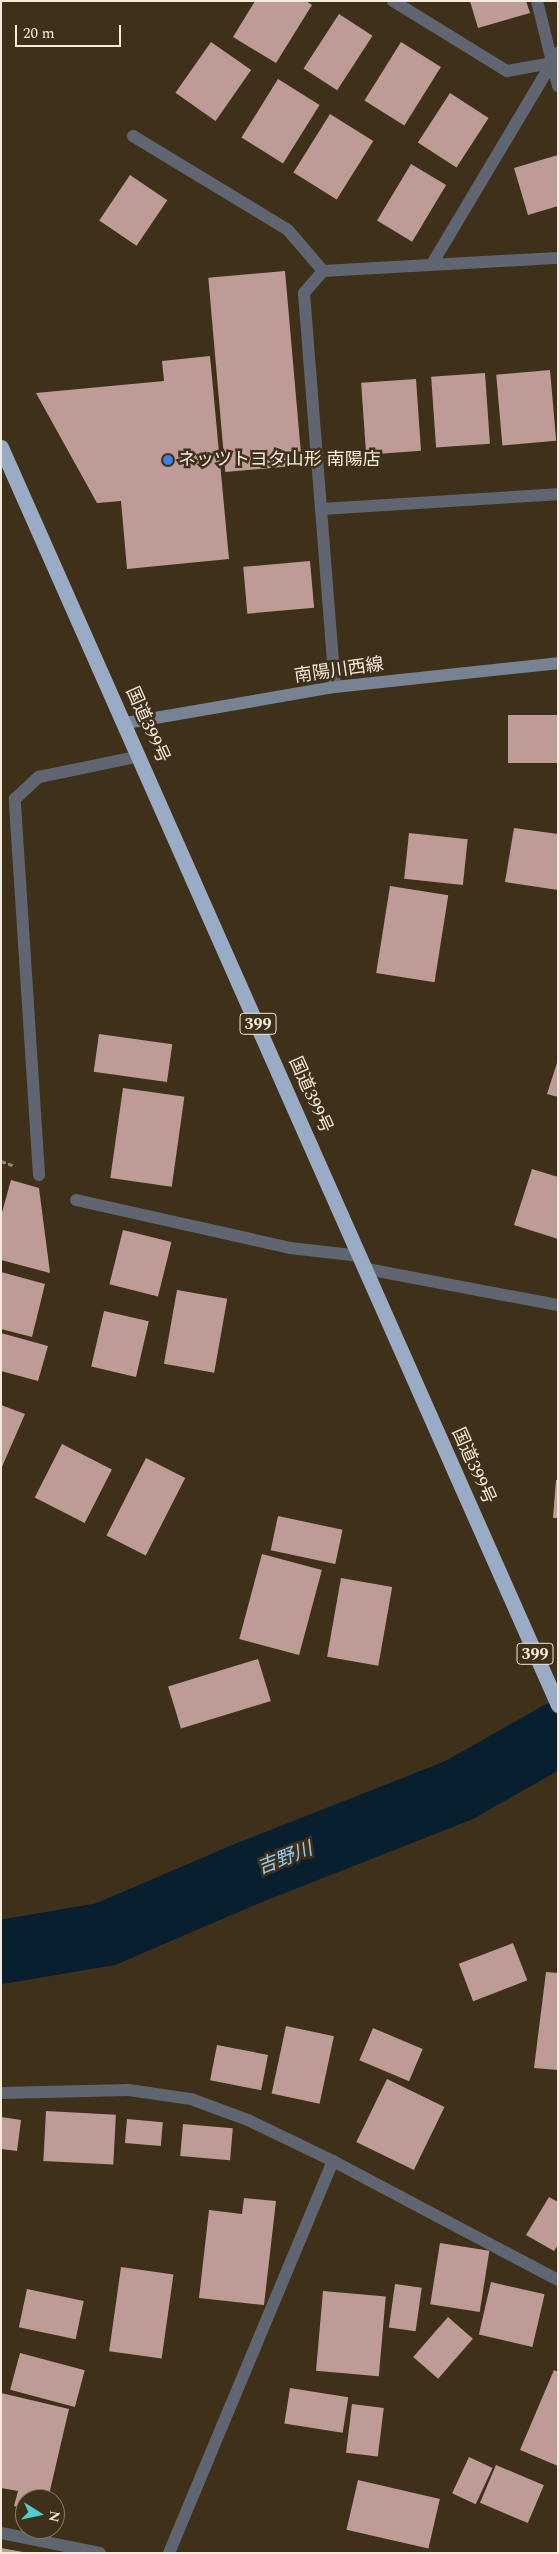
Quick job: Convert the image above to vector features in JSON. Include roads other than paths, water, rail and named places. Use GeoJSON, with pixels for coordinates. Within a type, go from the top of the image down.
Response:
{"type":"FeatureCollection","features":[{"type":"Feature","properties":{"kind":"highway","name":"国道399号"},"geometry":{"type":"LineString","coordinates":[[1,447],[126,723],[558,1705]]}},
{"type":"Feature","properties":{"kind":"main road","name":"南陽川西線"},"geometry":{"type":"LineString","coordinates":[[126,723],[335,687],[558,663]]}},
{"type":"Feature","properties":{"kind":"lane"},"geometry":{"type":"LineString","coordinates":[[393,1],[507,72],[555,58]]}},
{"type":"Feature","properties":{"kind":"lane"},"geometry":{"type":"LineString","coordinates":[[537,1],[555,58],[558,86]]}},
{"type":"Feature","properties":{"kind":"lane"},"geometry":{"type":"LineString","coordinates":[[432,264],[555,58]]}},
{"type":"Feature","properties":{"kind":"lane"},"geometry":{"type":"LineString","coordinates":[[133,136],[288,230],[323,271]]}},
{"type":"Feature","properties":{"kind":"lane"},"geometry":{"type":"LineString","coordinates":[[335,687],[304,292],[323,271],[558,258]]}},
{"type":"Feature","properties":{"kind":"lane"},"geometry":{"type":"LineString","coordinates":[[322,509],[558,494]]}},
{"type":"Feature","properties":{"kind":"lane"},"geometry":{"type":"LineString","coordinates":[[39,1175],[15,799],[39,777],[140,756]]}},
{"type":"Feature","properties":{"kind":"lane"},"geometry":{"type":"LineString","coordinates":[[76,1200],[558,1305]]}},
{"type":"Feature","properties":{"kind":"lane"},"geometry":{"type":"LineString","coordinates":[[1,2093],[129,2090],[191,2099],[248,2120],[333,2161],[558,2280]]}},
{"type":"Feature","properties":{"kind":"lane"},"geometry":{"type":"LineString","coordinates":[[169,2553],[333,2161]]}},
{"type":"Feature","properties":{"kind":"lane"},"geometry":{"type":"LineString","coordinates":[[1,2533],[100,2553]]}},
{"type":"Feature","properties":{"kind":"waterway","name":"吉野川"},"geometry":{"type":"LineString","coordinates":[[1,1952],[106,1934],[251,1872],[459,1790],[558,1734]]}},
{"type":"Feature","properties":{"kind":"place","name":"ネッツトヨタ山形 南陽店"},"geometry":{"type":"Point","coordinates":[168,460]}}]}
